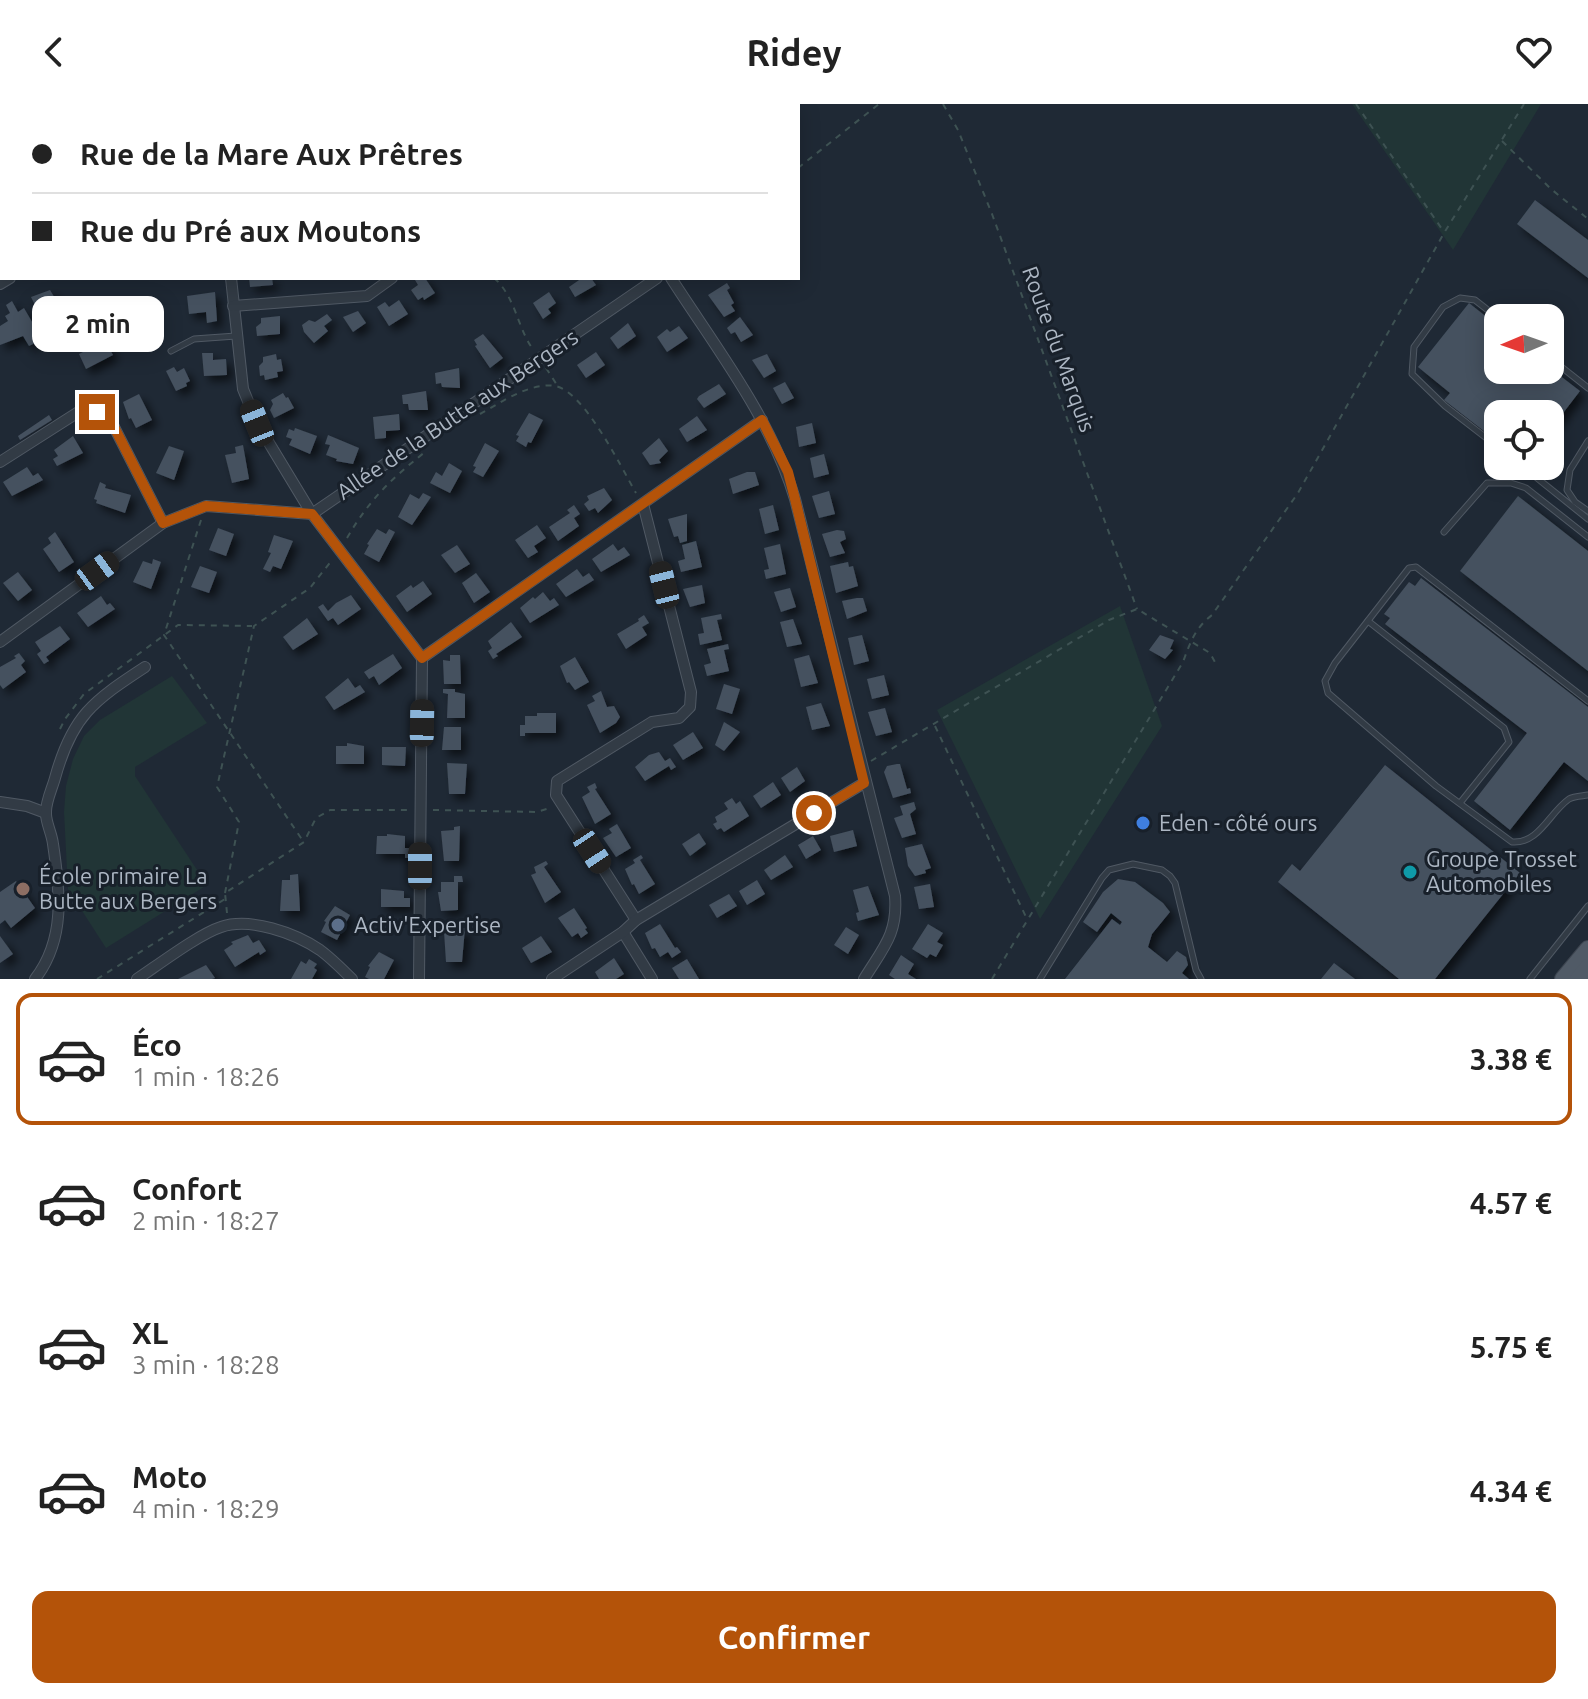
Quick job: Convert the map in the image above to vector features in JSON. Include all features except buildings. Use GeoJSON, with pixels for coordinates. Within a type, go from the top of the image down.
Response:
{"type":"FeatureCollection","features":[{"type":"Feature","properties":{"kind":"main road"},"geometry":{"type":"LineString","coordinates":[[1563,979],[1588,949]]}},
{"type":"Feature","properties":{"kind":"main road"},"geometry":{"type":"LineString","coordinates":[[1578,979],[1588,967]]}},
{"type":"Feature","properties":{"kind":"street"},"geometry":{"type":"LineString","coordinates":[[231,280],[243,389],[257,423],[312,514],[422,658],[419,979]]}},
{"type":"Feature","properties":{"kind":"street"},"geometry":{"type":"LineString","coordinates":[[233,306],[367,296],[389,280]]}},
{"type":"Feature","properties":{"kind":"street","name":"Allée de la Butte aux Bergers"},"geometry":{"type":"LineString","coordinates":[[312,514],[654,280]]}},
{"type":"Feature","properties":{"kind":"street"},"geometry":{"type":"LineString","coordinates":[[672,280],[762,420],[788,472],[864,783],[895,896],[897,919],[864,979]]}},
{"type":"Feature","properties":{"kind":"street"},"geometry":{"type":"LineString","coordinates":[[0,462],[80,411],[97,412],[110,419],[163,523]]}},
{"type":"Feature","properties":{"kind":"street"},"geometry":{"type":"LineString","coordinates":[[422,658],[762,420]]}},
{"type":"Feature","properties":{"kind":"street"},"geometry":{"type":"LineString","coordinates":[[636,920],[556,795],[557,781],[652,722],[679,718],[690,707],[691,692],[643,504]]}},
{"type":"Feature","properties":{"kind":"street"},"geometry":{"type":"LineString","coordinates":[[0,642],[163,523],[206,506],[312,514]]}},
{"type":"Feature","properties":{"kind":"street"},"geometry":{"type":"LineString","coordinates":[[35,979],[50,957],[57,938],[59,917],[53,840],[46,813],[62,753],[73,728],[97,699],[145,667]]}},
{"type":"Feature","properties":{"kind":"street"},"geometry":{"type":"LineString","coordinates":[[552,979],[636,920],[864,783]]}},
{"type":"Feature","properties":{"kind":"street"},"geometry":{"type":"LineString","coordinates":[[0,802],[46,813]]}},
{"type":"Feature","properties":{"kind":"street"},"geometry":{"type":"LineString","coordinates":[[137,979],[217,928],[228,925],[262,926],[298,939],[320,950],[352,979]]}},
{"type":"Feature","properties":{"kind":"street"},"geometry":{"type":"LineString","coordinates":[[623,932],[652,979]]}},
{"type":"Feature","properties":{"kind":"lane"},"geometry":{"type":"LineString","coordinates":[[1484,307],[1475,300],[1460,298],[1443,307],[1414,347],[1412,374],[1445,406],[1484,436]]}},
{"type":"Feature","properties":{"kind":"lane"},"geometry":{"type":"LineString","coordinates":[[171,351],[194,339],[237,336]]}},
{"type":"Feature","properties":{"kind":"lane"},"geometry":{"type":"LineString","coordinates":[[1564,369],[1588,388]]}},
{"type":"Feature","properties":{"kind":"lane"},"geometry":{"type":"LineString","coordinates":[[1588,441],[1570,470],[1567,490],[1575,502],[1588,511]]}},
{"type":"Feature","properties":{"kind":"lane"},"geometry":{"type":"LineString","coordinates":[[1539,480],[1588,519]]}},
{"type":"Feature","properties":{"kind":"lane"},"geometry":{"type":"LineString","coordinates":[[1444,532],[1487,483],[1511,483],[1526,488],[1588,537]]}},
{"type":"Feature","properties":{"kind":"lane"},"geometry":{"type":"LineString","coordinates":[[1588,701],[1416,567],[1409,568],[1335,663],[1325,681],[1328,693],[1436,786],[1512,842],[1522,843],[1532,838],[1571,797],[1588,795]]}},
{"type":"Feature","properties":{"kind":"lane"},"geometry":{"type":"LineString","coordinates":[[1368,621],[1504,728],[1509,742],[1460,803]]}},
{"type":"Feature","properties":{"kind":"lane"},"geometry":{"type":"LineString","coordinates":[[1040,979],[1102,878],[1109,870],[1133,864],[1162,870],[1175,883],[1196,970],[1201,979]]}},
{"type":"Feature","properties":{"kind":"lane"},"geometry":{"type":"LineString","coordinates":[[1530,979],[1588,906]]}},
{"type":"Feature","properties":{"kind":"path"},"geometry":{"type":"LineString","coordinates":[[800,166],[879,104]]}},
{"type":"Feature","properties":{"kind":"path","name":"Route du Marquis"},"geometry":{"type":"LineString","coordinates":[[943,104],[958,130],[992,214],[1137,609]]}},
{"type":"Feature","properties":{"kind":"path"},"geometry":{"type":"LineString","coordinates":[[1356,104],[1444,233]]}},
{"type":"Feature","properties":{"kind":"path"},"geometry":{"type":"LineString","coordinates":[[992,979],[1183,662],[1190,640],[1212,615],[1298,493],[1444,233],[1524,104]]}},
{"type":"Feature","properties":{"kind":"path"},"geometry":{"type":"LineString","coordinates":[[1501,140],[1551,189],[1588,219]]}},
{"type":"Feature","properties":{"kind":"path"},"geometry":{"type":"LineString","coordinates":[[496,280],[514,306],[522,333],[536,352]]}},
{"type":"Feature","properties":{"kind":"path"},"geometry":{"type":"LineString","coordinates":[[542,362],[557,386]]}},
{"type":"Feature","properties":{"kind":"path"},"geometry":{"type":"LineString","coordinates":[[477,415],[533,389],[557,386],[573,397],[586,412],[643,504]]}},
{"type":"Feature","properties":{"kind":"path"},"geometry":{"type":"LineString","coordinates":[[228,925],[225,893],[239,822],[217,787],[254,626],[310,588],[339,551],[363,509],[433,446]]}},
{"type":"Feature","properties":{"kind":"path"},"geometry":{"type":"LineString","coordinates":[[206,506],[164,635],[304,842]]}},
{"type":"Feature","properties":{"kind":"path"},"geometry":{"type":"LineString","coordinates":[[861,767],[1109,620],[1137,609],[1210,653],[1217,666]]}},
{"type":"Feature","properties":{"kind":"path"},"geometry":{"type":"LineString","coordinates":[[934,725],[1016,902],[1028,921]]}},
{"type":"Feature","properties":{"kind":"path"},"geometry":{"type":"LineString","coordinates":[[225,893],[304,842],[316,818],[330,810],[537,812],[563,805]]}},
{"type":"Feature","properties":{"kind":"path"},"geometry":{"type":"LineString","coordinates":[[97,979],[226,899]]}},
{"type":"Feature","properties":{"kind":"green space"},"geometry":{"type":"Polygon","coordinates":[[[1352,104],[1541,104],[1453,250],[1352,104]]]}},
{"type":"Feature","properties":{"kind":"green space"},"geometry":{"type":"Polygon","coordinates":[[[1120,606],[1162,726],[1040,919],[937,710],[1120,606]]]}},
{"type":"Feature","properties":{"kind":"green space"},"geometry":{"type":"Polygon","coordinates":[[[172,676],[207,723],[135,767],[135,776],[207,885],[106,948],[68,889],[64,812],[66,786],[73,759],[84,736],[100,720],[172,676]]]}},
{"type":"Feature","properties":{"kind":"place","name":"Eden - côté ours"},"geometry":{"type":"Point","coordinates":[1143,823]}},
{"type":"Feature","properties":{"kind":"place","name":"Groupe Trosset Automobiles"},"geometry":{"type":"Point","coordinates":[1410,872]}},
{"type":"Feature","properties":{"kind":"place","name":"École primaire La Butte aux Bergers"},"geometry":{"type":"Point","coordinates":[23,889]}},
{"type":"Feature","properties":{"kind":"place","name":"Activ'Expertise"},"geometry":{"type":"Point","coordinates":[338,925]}},
{"type":"Feature","properties":{"kind":"route"},"geometry":{"type":"LineString","coordinates":[[97,412],[110,419],[163,523],[206,506],[312,514],[422,658],[762,420],[788,472],[864,783],[814,813]]}}]}
